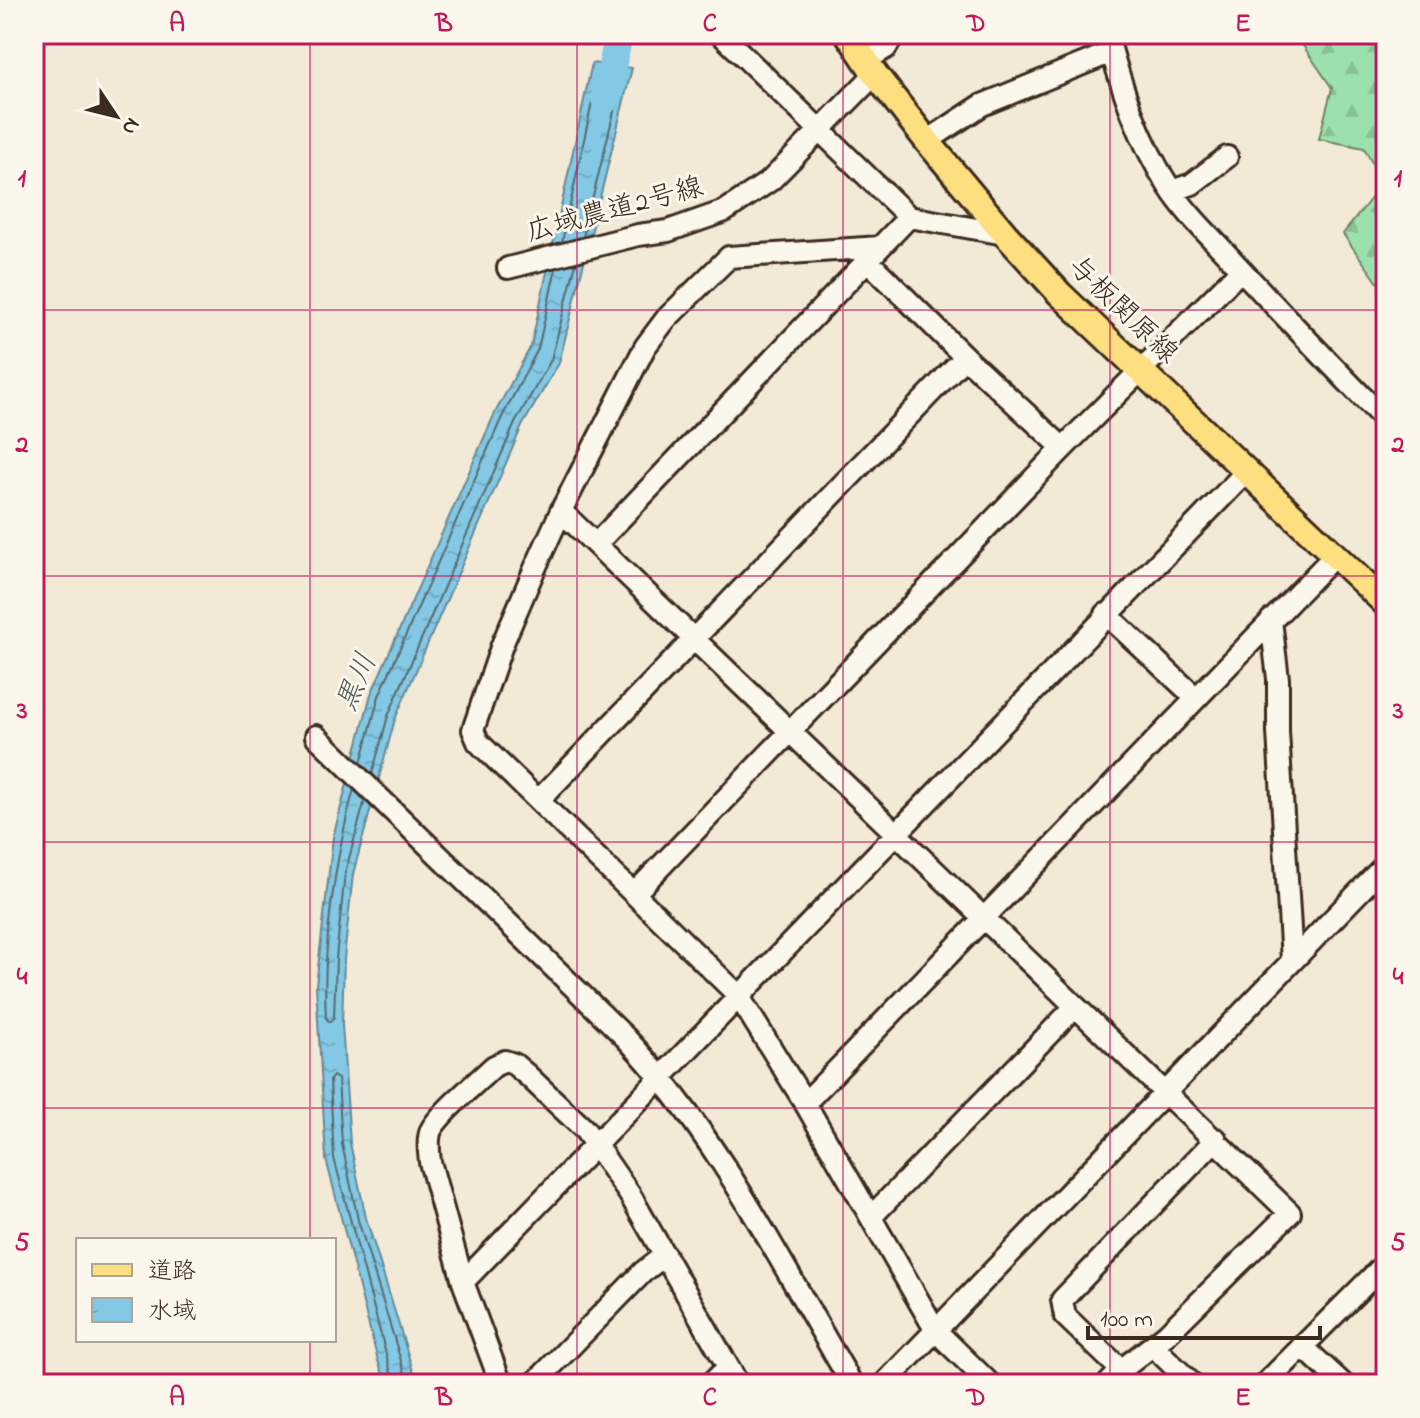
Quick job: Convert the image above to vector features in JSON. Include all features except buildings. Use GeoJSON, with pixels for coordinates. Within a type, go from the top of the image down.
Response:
{"type":"FeatureCollection","features":[{"type":"Feature","properties":{"kind":"main road","name":"与板関原線"},"geometry":{"type":"LineString","coordinates":[[848,34],[927,141],[1060,294],[1386,604]]}},
{"type":"Feature","properties":{"kind":"street"},"geometry":{"type":"LineString","coordinates":[[721,34],[909,217],[1005,234]]}},
{"type":"Feature","properties":{"kind":"street","name":"広域農道2号線"},"geometry":{"type":"LineString","coordinates":[[508,268],[638,235],[668,231],[725,211],[771,180],[819,131],[894,34]]}},
{"type":"Feature","properties":{"kind":"street"},"geometry":{"type":"LineString","coordinates":[[927,141],[982,105],[1110,43],[1139,129],[1152,157],[1187,213],[1386,421]]}},
{"type":"Feature","properties":{"kind":"street"},"geometry":{"type":"LineString","coordinates":[[1172,191],[1192,184],[1227,157]]}},
{"type":"Feature","properties":{"kind":"street"},"geometry":{"type":"LineString","coordinates":[[597,543],[909,217]]}},
{"type":"Feature","properties":{"kind":"street"},"geometry":{"type":"LineString","coordinates":[[990,1384],[936,1331],[805,1103],[738,995],[478,742],[473,730],[502,645],[561,511],[645,347],[666,319],[729,257],[747,254],[874,254],[965,357],[1063,448]]}},
{"type":"Feature","properties":{"kind":"street"},"geometry":{"type":"LineString","coordinates":[[635,893],[1063,448],[1241,270]]}},
{"type":"Feature","properties":{"kind":"street"},"geometry":{"type":"LineString","coordinates":[[539,800],[965,357]]}},
{"type":"Feature","properties":{"kind":"street"},"geometry":{"type":"LineString","coordinates":[[463,1282],[1247,471]]}},
{"type":"Feature","properties":{"kind":"street"},"geometry":{"type":"LineString","coordinates":[[561,511],[985,918],[1074,1008],[1216,1139],[1290,1213],[1153,1346],[1114,1377],[1065,1316],[1062,1300],[1216,1139]]}},
{"type":"Feature","properties":{"kind":"street"},"geometry":{"type":"LineString","coordinates":[[805,1103],[1335,555]]}},
{"type":"Feature","properties":{"kind":"street"},"geometry":{"type":"LineString","coordinates":[[1106,614],[1196,698]]}},
{"type":"Feature","properties":{"kind":"street"},"geometry":{"type":"LineString","coordinates":[[1271,620],[1278,679],[1278,732],[1292,961]]}},
{"type":"Feature","properties":{"kind":"street"},"geometry":{"type":"LineString","coordinates":[[316,736],[625,1037],[661,1076],[724,1166],[852,1384]]}},
{"type":"Feature","properties":{"kind":"street"},"geometry":{"type":"LineString","coordinates":[[884,1384],[1386,864]]}},
{"type":"Feature","properties":{"kind":"street"},"geometry":{"type":"LineString","coordinates":[[871,1217],[1074,1008]]}},
{"type":"Feature","properties":{"kind":"street"},"geometry":{"type":"LineString","coordinates":[[501,1384],[463,1282],[430,1162],[429,1143],[431,1130],[440,1119],[494,1066],[505,1061],[527,1075],[584,1129],[630,1195],[733,1376],[711,1384]]}},
{"type":"Feature","properties":{"kind":"street"},"geometry":{"type":"LineString","coordinates":[[534,1384],[643,1272],[665,1255]]}},
{"type":"Feature","properties":{"kind":"street"},"geometry":{"type":"LineString","coordinates":[[1265,1384],[1386,1263]]}},
{"type":"Feature","properties":{"kind":"street"},"geometry":{"type":"LineString","coordinates":[[1153,1346],[1192,1384]]}},
{"type":"Feature","properties":{"kind":"street"},"geometry":{"type":"LineString","coordinates":[[1302,1346],[1343,1384]]}},
{"type":"Feature","properties":{"kind":"green space"},"geometry":{"type":"Polygon","coordinates":[[[1295,34],[1386,34],[1386,294],[1343,234],[1383,183],[1364,148],[1319,139],[1332,88],[1295,34]]]}},
{"type":"Feature","properties":{"kind":"water"},"geometry":{"type":"Polygon","coordinates":[[[592,63],[632,68],[559,363],[522,426],[395,719],[353,874],[344,959],[342,1025],[350,1143],[366,1218],[417,1384],[387,1384],[378,1361],[326,1159],[316,985],[333,837],[371,694],[495,413],[531,346],[592,63]]]}},
{"type":"Feature","properties":{"kind":"waterway","name":"黒川"},"geometry":{"type":"LineString","coordinates":[[605,100],[619,34]]}}]}
